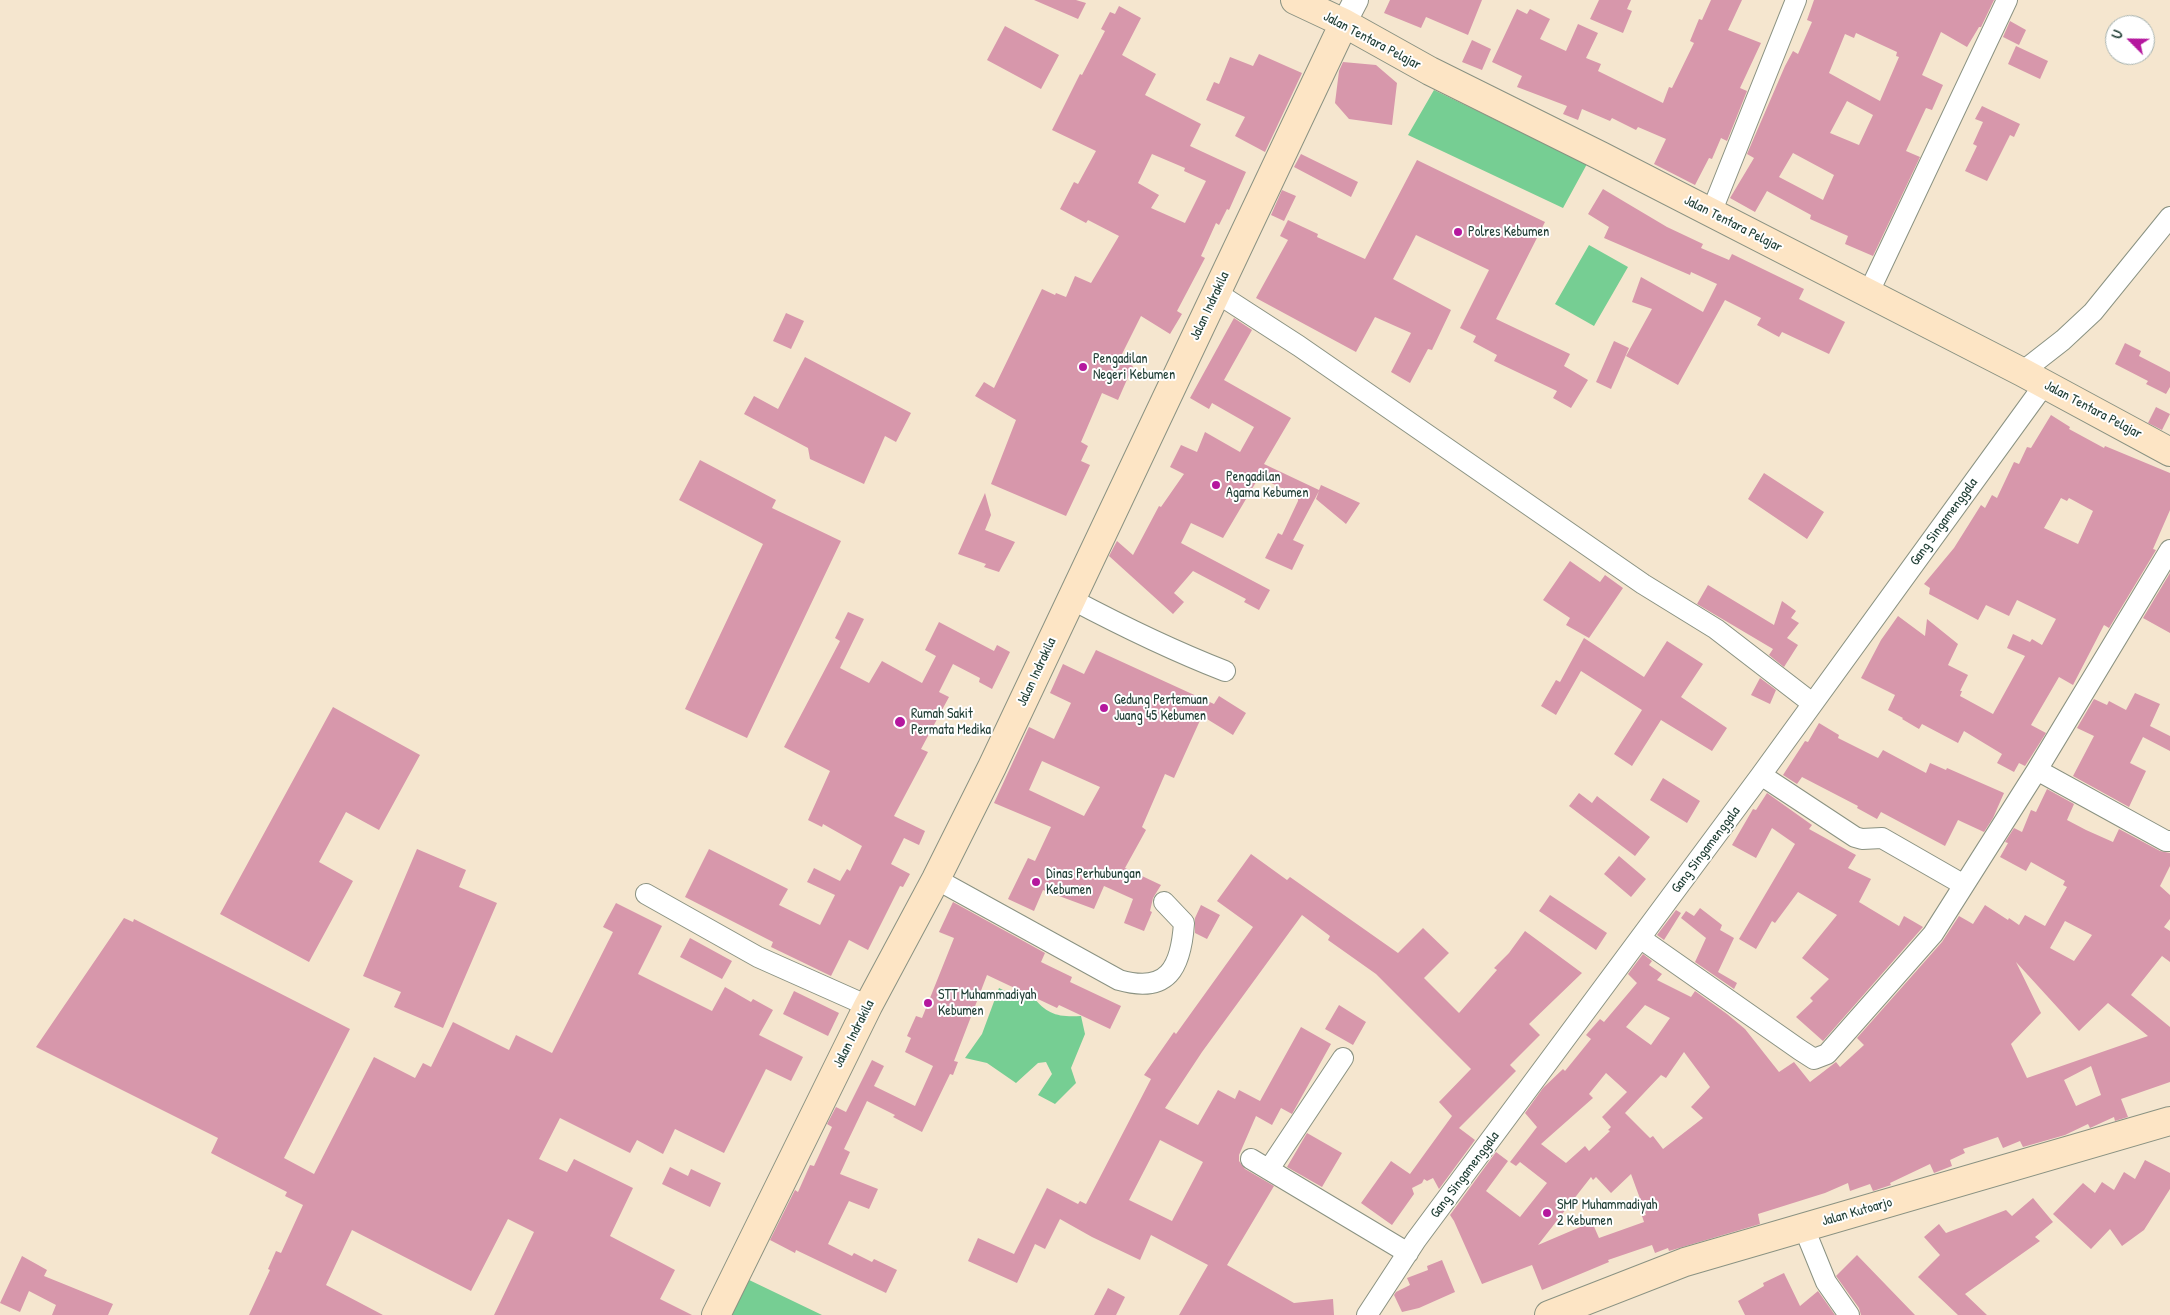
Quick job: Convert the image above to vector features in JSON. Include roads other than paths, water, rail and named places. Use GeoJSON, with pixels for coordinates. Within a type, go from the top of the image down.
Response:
{"type":"FeatureCollection","features":[{"type":"Feature","properties":{"kind":"main road","name":"Jalan Tentara Pelajar"},"geometry":{"type":"LineString","coordinates":[[1295,0],[1350,11],[1430,71],[1601,156],[2033,378],[2170,452]]}},
{"type":"Feature","properties":{"kind":"main road","name":"Jalan Indrakila"},"geometry":{"type":"LineString","coordinates":[[716,1315],[868,1006],[936,879],[992,767],[1350,11]]}},
{"type":"Feature","properties":{"kind":"main road","name":"Jalan Kutoarjo"},"geometry":{"type":"LineString","coordinates":[[1549,1315],[1685,1262],[2170,1121]]}},
{"type":"Feature","properties":{"kind":"street"},"geometry":{"type":"LineString","coordinates":[[1711,213],[1796,0]]}},
{"type":"Feature","properties":{"kind":"street"},"geometry":{"type":"LineString","coordinates":[[1868,294],[2007,0]]}},
{"type":"Feature","properties":{"kind":"street","name":"Gang Singamenggala"},"geometry":{"type":"LineString","coordinates":[[1367,1315],[1408,1253],[1761,775],[1802,696],[2033,378],[2063,340],[2093,312],[2170,217]]}},
{"type":"Feature","properties":{"kind":"street"},"geometry":{"type":"LineString","coordinates":[[1217,293],[1299,346],[1643,584],[1716,629],[1802,696]]}},
{"type":"Feature","properties":{"kind":"street"},"geometry":{"type":"LineString","coordinates":[[1640,938],[1814,1059],[1827,1054],[1932,934],[2036,770],[2170,550]]}},
{"type":"Feature","properties":{"kind":"street"},"geometry":{"type":"LineString","coordinates":[[1071,599],[1164,647],[1224,671]]}},
{"type":"Feature","properties":{"kind":"street"},"geometry":{"type":"LineString","coordinates":[[2036,770],[2166,841],[2170,841]]}},
{"type":"Feature","properties":{"kind":"street"},"geometry":{"type":"LineString","coordinates":[[1761,775],[1855,837],[1862,839],[1882,838],[1964,885]]}},
{"type":"Feature","properties":{"kind":"street"},"geometry":{"type":"LineString","coordinates":[[936,879],[1119,980],[1136,985],[1157,983],[1172,968],[1182,949],[1184,923],[1164,902]]}},
{"type":"Feature","properties":{"kind":"street"},"geometry":{"type":"LineString","coordinates":[[646,894],[758,957],[868,1006]]}},
{"type":"Feature","properties":{"kind":"street"},"geometry":{"type":"LineString","coordinates":[[1269,1168],[1344,1058]]}},
{"type":"Feature","properties":{"kind":"street"},"geometry":{"type":"LineString","coordinates":[[1251,1158],[1408,1253]]}},
{"type":"Feature","properties":{"kind":"street"},"geometry":{"type":"LineString","coordinates":[[1804,1228],[1826,1282],[1849,1315]]}},
{"type":"Feature","properties":{"kind":"place","name":"Polres Kebumen"},"geometry":{"type":"Point","coordinates":[1458,232]}},
{"type":"Feature","properties":{"kind":"place","name":"Pengadilan Negeri Kebumen"},"geometry":{"type":"Point","coordinates":[1083,367]}},
{"type":"Feature","properties":{"kind":"place","name":"Pengadilan Agama Kebumen"},"geometry":{"type":"Point","coordinates":[1216,485]}},
{"type":"Feature","properties":{"kind":"place","name":"Gedung Pertemuan Juang 45 Kebumen"},"geometry":{"type":"Point","coordinates":[1104,708]}},
{"type":"Feature","properties":{"kind":"place","name":"Rumah Sakit Permata Medika"},"geometry":{"type":"Point","coordinates":[900,722]}},
{"type":"Feature","properties":{"kind":"place","name":"Dinas Perhubungan Kebumen"},"geometry":{"type":"Point","coordinates":[1036,882]}},
{"type":"Feature","properties":{"kind":"place","name":"STT Muhammadiyah Kebumen"},"geometry":{"type":"Point","coordinates":[928,1003]}},
{"type":"Feature","properties":{"kind":"place","name":"SMP Muhammadiyah 2 Kebumen"},"geometry":{"type":"Point","coordinates":[1547,1213]}}]}
